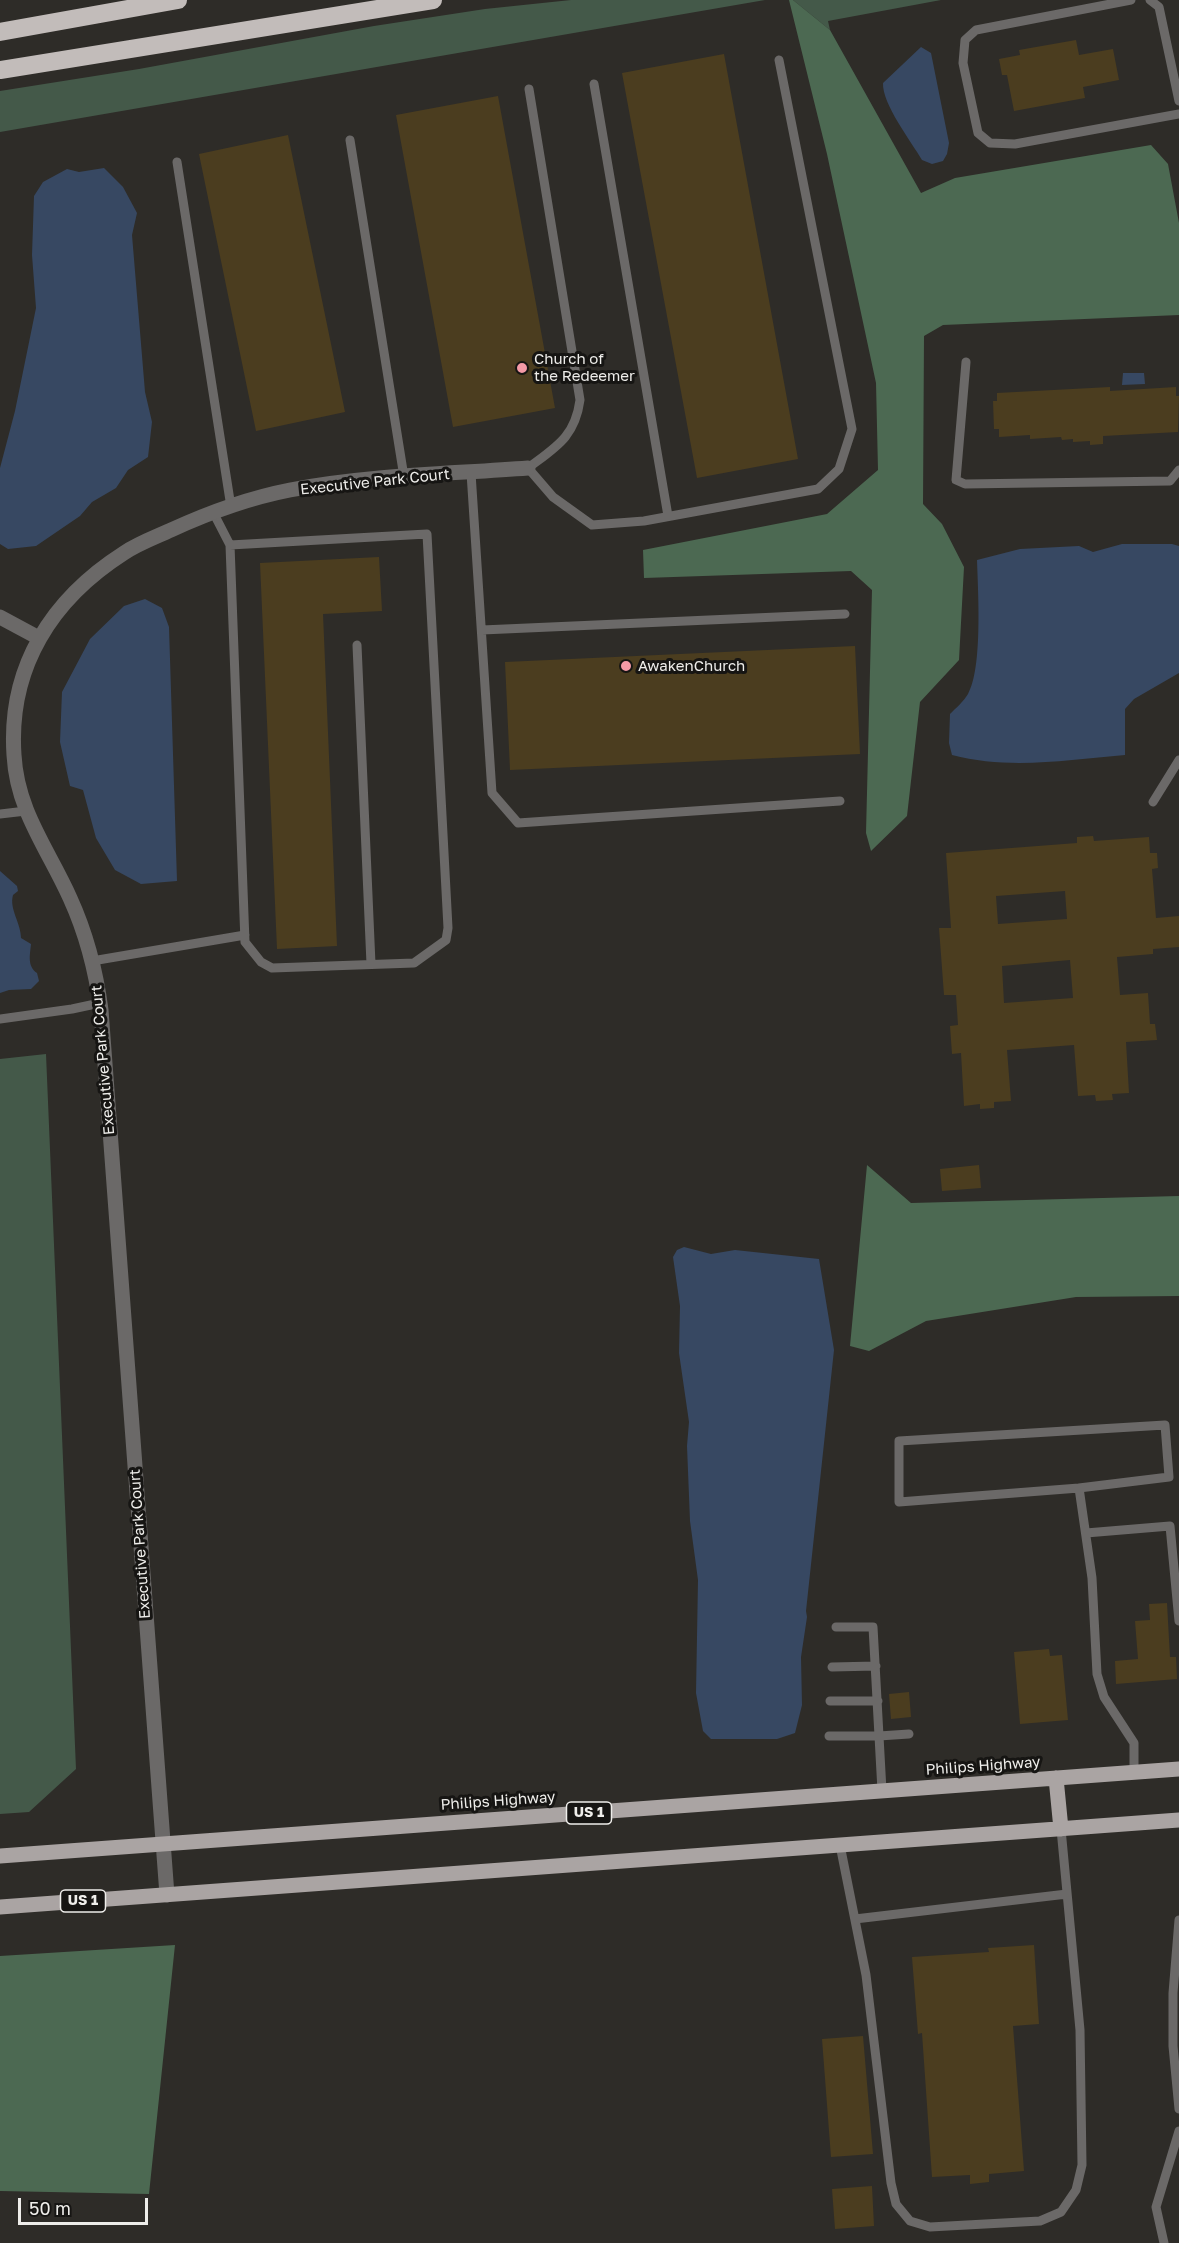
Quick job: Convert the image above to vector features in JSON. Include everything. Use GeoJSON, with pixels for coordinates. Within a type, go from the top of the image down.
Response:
{"type":"FeatureCollection","features":[{"type":"Feature","properties":{"kind":"highway"},"geometry":{"type":"LineString","coordinates":[[0,32],[178,0]]}},
{"type":"Feature","properties":{"kind":"highway"},"geometry":{"type":"LineString","coordinates":[[0,70],[433,0]]}},
{"type":"Feature","properties":{"kind":"main road","name":"Philips Highway"},"geometry":{"type":"LineString","coordinates":[[0,1856],[1179,1769]]}},
{"type":"Feature","properties":{"kind":"main road"},"geometry":{"type":"LineString","coordinates":[[1056,1778],[1061,1829]]}},
{"type":"Feature","properties":{"kind":"main road","name":"US 1"},"geometry":{"type":"LineString","coordinates":[[0,1907],[1179,1820]]}},
{"type":"Feature","properties":{"kind":"street","name":"Executive Park Court"},"geometry":{"type":"LineString","coordinates":[[167,1895],[100,1003],[84,933],[70,898],[26,811],[14,756],[14,718],[24,672],[52,616],[101,569],[126,551],[213,512],[288,491],[339,482],[528,468]]}},
{"type":"Feature","properties":{"kind":"street"},"geometry":{"type":"LineString","coordinates":[[0,617],[39,638]]}},
{"type":"Feature","properties":{"kind":"lane"},"geometry":{"type":"LineString","coordinates":[[1131,0],[976,30],[965,40],[963,63],[978,133],[990,143],[1015,144],[1179,114]]}},
{"type":"Feature","properties":{"kind":"lane"},"geometry":{"type":"LineString","coordinates":[[1150,0],[1159,7],[1179,101]]}},
{"type":"Feature","properties":{"kind":"lane"},"geometry":{"type":"LineString","coordinates":[[529,89],[580,400],[578,416],[564,440],[528,468],[553,497],[592,525],[644,521],[818,489],[839,469],[852,429],[779,60]]}},
{"type":"Feature","properties":{"kind":"lane"},"geometry":{"type":"LineString","coordinates":[[594,84],[668,516]]}},
{"type":"Feature","properties":{"kind":"lane"},"geometry":{"type":"LineString","coordinates":[[350,140],[404,477]]}},
{"type":"Feature","properties":{"kind":"lane"},"geometry":{"type":"LineString","coordinates":[[177,162],[231,507]]}},
{"type":"Feature","properties":{"kind":"lane"},"geometry":{"type":"LineString","coordinates":[[966,362],[956,480],[965,484],[1170,481],[1179,470]]}},
{"type":"Feature","properties":{"kind":"lane"},"geometry":{"type":"LineString","coordinates":[[471,472],[492,793],[518,823],[840,801]]}},
{"type":"Feature","properties":{"kind":"lane"},"geometry":{"type":"LineString","coordinates":[[213,512],[230,545],[245,942],[261,962],[272,968],[414,963],[446,940],[448,928],[427,534],[230,545]]}},
{"type":"Feature","properties":{"kind":"lane"},"geometry":{"type":"LineString","coordinates":[[482,630],[844,614]]}},
{"type":"Feature","properties":{"kind":"lane"},"geometry":{"type":"LineString","coordinates":[[357,645],[370,964]]}},
{"type":"Feature","properties":{"kind":"lane"},"geometry":{"type":"LineString","coordinates":[[1153,802],[1179,760]]}},
{"type":"Feature","properties":{"kind":"lane"},"geometry":{"type":"LineString","coordinates":[[0,814],[26,811]]}},
{"type":"Feature","properties":{"kind":"lane"},"geometry":{"type":"LineString","coordinates":[[92,961],[245,935]]}},
{"type":"Feature","properties":{"kind":"lane"},"geometry":{"type":"LineString","coordinates":[[0,1019],[100,1003]]}},
{"type":"Feature","properties":{"kind":"lane"},"geometry":{"type":"LineString","coordinates":[[1165,1425],[1169,1477],[1079,1488],[899,1502],[899,1441],[1165,1425]]}},
{"type":"Feature","properties":{"kind":"lane"},"geometry":{"type":"LineString","coordinates":[[1079,1488],[1092,1578],[1097,1674],[1104,1697],[1134,1743],[1134,1772]]}},
{"type":"Feature","properties":{"kind":"lane"},"geometry":{"type":"LineString","coordinates":[[1086,1533],[1170,1526],[1179,1621]]}},
{"type":"Feature","properties":{"kind":"lane"},"geometry":{"type":"LineString","coordinates":[[836,1627],[873,1627],[882,1791]]}},
{"type":"Feature","properties":{"kind":"lane"},"geometry":{"type":"LineString","coordinates":[[832,1667],[876,1666]]}},
{"type":"Feature","properties":{"kind":"lane"},"geometry":{"type":"LineString","coordinates":[[830,1701],[878,1701]]}},
{"type":"Feature","properties":{"kind":"lane"},"geometry":{"type":"LineString","coordinates":[[829,1736],[909,1734]]}},
{"type":"Feature","properties":{"kind":"lane"},"geometry":{"type":"LineString","coordinates":[[840,1845],[866,1975],[891,2183],[896,2204],[910,2221],[930,2227],[1040,2221],[1061,2212],[1076,2190],[1082,2165],[1080,2030],[1061,1829]]}},
{"type":"Feature","properties":{"kind":"lane"},"geometry":{"type":"LineString","coordinates":[[855,1919],[1067,1894]]}},
{"type":"Feature","properties":{"kind":"lane"},"geometry":{"type":"LineString","coordinates":[[1179,1920],[1173,1993],[1173,2046],[1178,2076],[1179,2109]]}},
{"type":"Feature","properties":{"kind":"lane"},"geometry":{"type":"LineString","coordinates":[[1164,2243],[1155,2207],[1174,2165],[1179,2131]]}},
{"type":"Feature","properties":{"kind":"green space"},"geometry":{"type":"Polygon","coordinates":[[[571,0],[765,0],[0,132],[0,91],[139,69],[374,26],[485,9],[571,0]]]}},
{"type":"Feature","properties":{"kind":"green space"},"geometry":{"type":"Polygon","coordinates":[[[789,0],[793,0],[830,30],[921,193],[955,178],[1151,145],[1168,164],[1179,223],[1179,315],[943,325],[924,336],[923,504],[942,524],[964,567],[959,660],[920,702],[907,816],[871,851],[866,833],[872,590],[851,571],[644,578],[643,550],[827,514],[878,470],[876,383],[827,154],[789,0]]]}},
{"type":"Feature","properties":{"kind":"green space"},"geometry":{"type":"Polygon","coordinates":[[[793,0],[941,0],[828,21],[830,30],[793,0]]]}},
{"type":"Feature","properties":{"kind":"green space"},"geometry":{"type":"Polygon","coordinates":[[[46,1054],[76,1769],[29,1812],[0,1814],[0,1059],[46,1054]]]}},
{"type":"Feature","properties":{"kind":"green space"},"geometry":{"type":"Polygon","coordinates":[[[867,1165],[911,1203],[1179,1196],[1179,1296],[1076,1297],[926,1321],[869,1351],[850,1346],[867,1165]]]}},
{"type":"Feature","properties":{"kind":"green space"},"geometry":{"type":"Polygon","coordinates":[[[175,1945],[149,2194],[0,2191],[0,1956],[175,1945]]]}},
{"type":"Feature","properties":{"kind":"water"},"geometry":{"type":"Polygon","coordinates":[[[921,47],[931,53],[949,143],[943,161],[932,164],[922,160],[898,122],[887,101],[883,83],[921,47]]]}},
{"type":"Feature","properties":{"kind":"water"},"geometry":{"type":"Polygon","coordinates":[[[104,168],[123,187],[137,213],[132,235],[145,392],[152,422],[148,457],[128,470],[116,488],[92,502],[80,516],[36,546],[8,549],[0,544],[0,468],[15,411],[36,308],[32,255],[34,196],[43,182],[67,169],[79,172],[104,168]]]}},
{"type":"Feature","properties":{"kind":"water"},"geometry":{"type":"Polygon","coordinates":[[[1123,373],[1144,373],[1145,384],[1122,385],[1123,373]]]}},
{"type":"Feature","properties":{"kind":"water"},"geometry":{"type":"Polygon","coordinates":[[[1122,544],[1179,546],[1179,673],[1134,699],[1125,709],[1125,755],[1016,763],[973,760],[952,755],[949,743],[950,714],[968,694],[976,666],[979,609],[977,560],[1020,549],[1079,546],[1093,552],[1122,544]]]}},
{"type":"Feature","properties":{"kind":"water"},"geometry":{"type":"Polygon","coordinates":[[[145,599],[162,608],[169,627],[177,881],[141,884],[115,870],[96,838],[83,790],[70,786],[60,742],[62,692],[90,639],[124,606],[145,599]]]}},
{"type":"Feature","properties":{"kind":"water"},"geometry":{"type":"Polygon","coordinates":[[[0,871],[17,886],[18,891],[13,895],[12,900],[14,911],[21,938],[31,944],[30,964],[37,973],[39,981],[31,989],[9,990],[0,993],[0,871]]]}},
{"type":"Feature","properties":{"kind":"water"},"geometry":{"type":"Polygon","coordinates":[[[684,1247],[711,1254],[735,1250],[819,1259],[834,1350],[801,1657],[802,1705],[795,1733],[777,1739],[711,1739],[703,1731],[696,1693],[698,1580],[690,1521],[687,1446],[689,1422],[679,1353],[680,1306],[673,1257],[677,1250],[684,1247]]]}},
{"type":"Feature","properties":{"kind":"building"},"geometry":{"type":"Polygon","coordinates":[[[1076,40],[1079,55],[1113,49],[1119,80],[1083,87],[1085,98],[1014,111],[1007,75],[1002,75],[999,59],[1020,55],[1019,50],[1076,40]]]}},
{"type":"Feature","properties":{"kind":"building"},"geometry":{"type":"Polygon","coordinates":[[[724,54],[798,459],[697,478],[622,73],[724,54]]]}},
{"type":"Feature","properties":{"kind":"building"},"geometry":{"type":"Polygon","coordinates":[[[498,96],[555,408],[453,427],[396,115],[498,96]]]}},
{"type":"Feature","properties":{"kind":"building"},"geometry":{"type":"Polygon","coordinates":[[[288,135],[345,412],[256,431],[199,154],[288,135]]]}},
{"type":"Feature","properties":{"kind":"building"},"geometry":{"type":"Polygon","coordinates":[[[1110,387],[1110,391],[1176,387],[1176,396],[1179,396],[1178,432],[1103,436],[1103,444],[1090,445],[1090,441],[1073,442],[1073,439],[1062,440],[1061,437],[1030,439],[1030,435],[999,437],[999,429],[994,429],[993,401],[997,401],[997,393],[1110,387]]]}},
{"type":"Feature","properties":{"kind":"building"},"geometry":{"type":"Polygon","coordinates":[[[379,557],[382,611],[323,614],[337,946],[277,949],[260,563],[379,557]]]}},
{"type":"Feature","properties":{"kind":"building"},"geometry":{"type":"Polygon","coordinates":[[[855,646],[860,754],[510,770],[505,662],[855,646]]]}},
{"type":"Feature","properties":{"kind":"building"},"geometry":{"type":"Polygon","coordinates":[[[1093,836],[1094,841],[1149,837],[1150,853],[1157,853],[1158,868],[1152,869],[1156,918],[1179,916],[1179,947],[1153,949],[1153,954],[1117,957],[1120,995],[1148,993],[1150,1024],[1155,1024],[1157,1040],[1126,1042],[1129,1093],[1112,1094],[1113,1100],[1096,1101],[1095,1095],[1078,1096],[1074,1045],[1007,1050],[1011,1101],[994,1102],[994,1108],[980,1109],[980,1104],[964,1106],[961,1053],[952,1054],[950,1026],[958,1025],[956,995],[944,995],[939,928],[951,928],[946,853],[1077,843],[1077,837],[1093,836]],[[1065,891],[996,896],[998,924],[1067,919],[1065,891]],[[1070,960],[1002,966],[1004,1003],[1073,998],[1070,960]]]}},
{"type":"Feature","properties":{"kind":"building"},"geometry":{"type":"Polygon","coordinates":[[[979,1165],[981,1188],[942,1191],[940,1169],[979,1165]]]}},
{"type":"Feature","properties":{"kind":"building"},"geometry":{"type":"Polygon","coordinates":[[[1167,1603],[1170,1657],[1176,1657],[1177,1679],[1116,1684],[1115,1661],[1138,1659],[1135,1621],[1150,1620],[1149,1604],[1167,1603]]]}},
{"type":"Feature","properties":{"kind":"building"},"geometry":{"type":"Polygon","coordinates":[[[1049,1649],[1050,1656],[1062,1655],[1068,1720],[1020,1724],[1014,1652],[1049,1649]]]}},
{"type":"Feature","properties":{"kind":"building"},"geometry":{"type":"Polygon","coordinates":[[[909,1692],[911,1717],[891,1719],[889,1694],[909,1692]]]}},
{"type":"Feature","properties":{"kind":"building"},"geometry":{"type":"Polygon","coordinates":[[[1034,1945],[1039,2024],[1013,2026],[1024,2171],[989,2174],[989,2182],[970,2184],[970,2175],[932,2177],[922,2033],[918,2034],[912,1957],[989,1952],[988,1948],[1034,1945]]]}},
{"type":"Feature","properties":{"kind":"building"},"geometry":{"type":"Polygon","coordinates":[[[863,2036],[873,2154],[831,2157],[822,2039],[863,2036]]]}},
{"type":"Feature","properties":{"kind":"building"},"geometry":{"type":"Polygon","coordinates":[[[872,2186],[874,2226],[835,2229],[832,2189],[872,2186]]]}},
{"type":"Feature","properties":{"kind":"place","name":"Church of the Redeemer"},"geometry":{"type":"Point","coordinates":[522,368]}},
{"type":"Feature","properties":{"kind":"place","name":"AwakenChurch"},"geometry":{"type":"Point","coordinates":[626,666]}}]}
